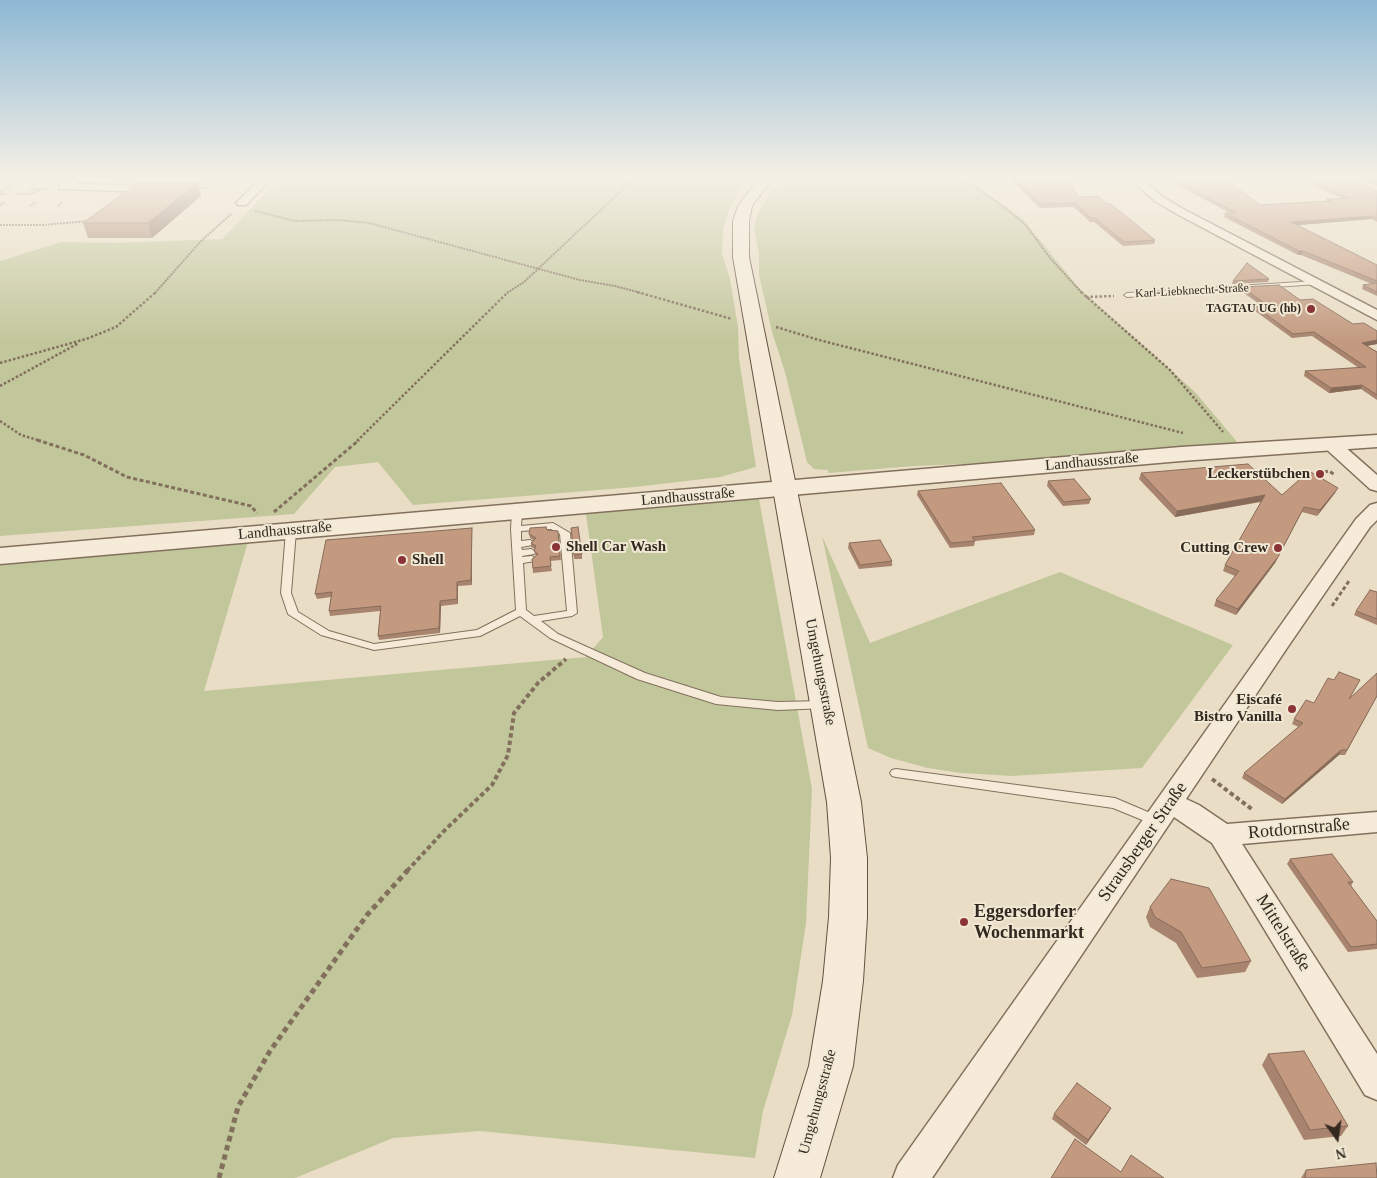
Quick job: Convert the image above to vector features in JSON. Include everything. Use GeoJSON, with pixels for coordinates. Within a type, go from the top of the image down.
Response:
{"type":"FeatureCollection","features":[{"type":"Feature","properties":{"kind":"main road","name":"Umgehungsstraße"},"geometry":{"type":"LineString","coordinates":[[740,232],[741,257],[844,802],[849,858],[848,917],[843,981],[832,1066],[797,1177]]}},
{"type":"Feature","properties":{"kind":"street"},"geometry":{"type":"LineString","coordinates":[[1219,232],[1377,316]]}},
{"type":"Feature","properties":{"kind":"street","name":"Landhausstraße"},"geometry":{"type":"LineString","coordinates":[[0,556],[263,527],[291,531],[517,521],[784,488],[1181,454],[1377,441]]}},
{"type":"Feature","properties":{"kind":"street"},"geometry":{"type":"LineString","coordinates":[[1331,444],[1377,485]]}},
{"type":"Feature","properties":{"kind":"street","name":"Strausberger Straße"},"geometry":{"type":"LineString","coordinates":[[911,1178],[1358,530],[1377,509]]}},
{"type":"Feature","properties":{"kind":"street","name":"Mittelstraße"},"geometry":{"type":"LineString","coordinates":[[1164,812],[1189,812],[1222,835],[1377,1084]]}},
{"type":"Feature","properties":{"kind":"street","name":"Rotdornstraße"},"geometry":{"type":"LineString","coordinates":[[1222,835],[1377,822]]}},
{"type":"Feature","properties":{"kind":"lane","name":"Karl-Liebknecht-Straße"},"geometry":{"type":"LineString","coordinates":[[1128,295],[1316,283]]}},
{"type":"Feature","properties":{"kind":"lane"},"geometry":{"type":"LineString","coordinates":[[532,619],[572,613],[565,533],[553,526],[517,521],[516,553],[521,611],[554,636],[641,676],[720,701],[778,706],[826,705]]}},
{"type":"Feature","properties":{"kind":"lane"},"geometry":{"type":"LineString","coordinates":[[291,531],[286,593],[293,614],[325,633],[374,647],[480,632],[521,611]]}},
{"type":"Feature","properties":{"kind":"lane"},"geometry":{"type":"LineString","coordinates":[[516,553],[531,551],[516,553]]}},
{"type":"Feature","properties":{"kind":"lane"},"geometry":{"type":"LineString","coordinates":[[896,773],[1115,803],[1164,812]]}},
{"type":"Feature","properties":{"kind":"path"},"geometry":{"type":"LineString","coordinates":[[0,364],[86,339],[116,327],[151,298],[211,232]]}},
{"type":"Feature","properties":{"kind":"path"},"geometry":{"type":"LineString","coordinates":[[403,232],[580,280],[614,286],[734,320]]}},
{"type":"Feature","properties":{"kind":"path"},"geometry":{"type":"LineString","coordinates":[[0,421],[21,436],[84,455],[127,477],[251,506],[263,527],[361,438],[508,292],[524,282],[577,232]]}},
{"type":"Feature","properties":{"kind":"path"},"geometry":{"type":"LineString","coordinates":[[1031,232],[1050,258],[1085,297],[1170,370],[1206,415],[1227,436]]}},
{"type":"Feature","properties":{"kind":"path"},"geometry":{"type":"LineString","coordinates":[[1085,297],[1128,295]]}},
{"type":"Feature","properties":{"kind":"path"},"geometry":{"type":"LineString","coordinates":[[772,326],[819,340],[1189,435]]}},
{"type":"Feature","properties":{"kind":"path"},"geometry":{"type":"LineString","coordinates":[[0,386],[86,339]]}},
{"type":"Feature","properties":{"kind":"path"},"geometry":{"type":"LineString","coordinates":[[219,1178],[238,1107],[270,1051],[368,915],[445,830],[492,785],[508,755],[514,713],[538,683],[579,647]]}},
{"type":"Feature","properties":{"kind":"path"},"geometry":{"type":"LineString","coordinates":[[1211,779],[1280,830]]}},
{"type":"Feature","properties":{"kind":"green space"},"geometry":{"type":"Polygon","coordinates":[[[229,232],[723,232],[722,253],[730,279],[738,327],[739,359],[756,467],[720,477],[635,487],[413,505],[378,462],[335,467],[294,514],[0,536],[0,261],[61,242],[115,243],[222,239],[229,232]]]}},
{"type":"Feature","properties":{"kind":"green space"},"geometry":{"type":"Polygon","coordinates":[[[755,232],[1034,232],[1079,288],[1195,392],[1238,443],[1015,462],[913,466],[829,473],[828,470],[814,469],[807,462],[785,372],[772,332],[759,275],[759,254],[755,232]]]}},
{"type":"Feature","properties":{"kind":"green space"},"geometry":{"type":"Polygon","coordinates":[[[759,499],[812,789],[806,923],[792,1015],[763,1111],[755,1158],[480,1131],[393,1138],[295,1178],[0,1178],[0,565],[248,542],[204,691],[586,657],[603,637],[586,514],[759,499]]]}},
{"type":"Feature","properties":{"kind":"green space"},"geometry":{"type":"Polygon","coordinates":[[[822,536],[870,643],[1060,572],[1233,645],[1142,768],[1012,776],[961,773],[928,768],[891,758],[868,748],[822,536]]]}},
{"type":"Feature","properties":{"kind":"building"},"geometry":{"type":"Polygon","coordinates":[[[1112,232],[1145,232],[1155,240],[1124,242],[1112,232]]]}},
{"type":"Feature","properties":{"kind":"building"},"geometry":{"type":"Polygon","coordinates":[[[1262,232],[1311,232],[1377,265],[1377,281],[1303,251],[1299,251],[1262,232]]]}},
{"type":"Feature","properties":{"kind":"building"},"geometry":{"type":"Polygon","coordinates":[[[1247,263],[1269,279],[1233,281],[1247,263]]]}},
{"type":"Feature","properties":{"kind":"building"},"geometry":{"type":"Polygon","coordinates":[[[1377,283],[1377,292],[1363,285],[1377,283]]]}},
{"type":"Feature","properties":{"kind":"building"},"geometry":{"type":"Polygon","coordinates":[[[1279,285],[1300,300],[1313,299],[1353,324],[1364,323],[1377,331],[1377,340],[1362,343],[1377,352],[1377,395],[1362,385],[1331,388],[1305,371],[1366,367],[1314,332],[1293,334],[1252,304],[1264,303],[1242,287],[1279,285]]]}},
{"type":"Feature","properties":{"kind":"building"},"geometry":{"type":"Polygon","coordinates":[[[1248,464],[1282,495],[1309,471],[1338,488],[1320,510],[1304,507],[1278,557],[1238,609],[1216,600],[1239,571],[1225,565],[1265,495],[1177,511],[1141,473],[1248,464]]]}},
{"type":"Feature","properties":{"kind":"building"},"geometry":{"type":"Polygon","coordinates":[[[1074,479],[1091,499],[1064,502],[1048,481],[1074,479]]]}},
{"type":"Feature","properties":{"kind":"building"},"geometry":{"type":"Polygon","coordinates":[[[1001,483],[1035,530],[972,537],[975,541],[951,543],[918,491],[1001,483]]]}},
{"type":"Feature","properties":{"kind":"building"},"geometry":{"type":"Polygon","coordinates":[[[546,527],[547,530],[558,531],[560,556],[550,557],[551,566],[533,568],[532,559],[538,554],[534,551],[536,546],[531,543],[536,538],[529,534],[530,528],[546,527]]]}},
{"type":"Feature","properties":{"kind":"building"},"geometry":{"type":"Polygon","coordinates":[[[578,527],[582,554],[574,555],[571,528],[578,527]]]}},
{"type":"Feature","properties":{"kind":"building"},"geometry":{"type":"Polygon","coordinates":[[[472,528],[471,580],[457,582],[457,599],[440,601],[439,628],[378,636],[381,606],[329,611],[332,592],[315,594],[326,540],[472,528]]]}},
{"type":"Feature","properties":{"kind":"building"},"geometry":{"type":"Polygon","coordinates":[[[880,540],[892,561],[860,565],[849,543],[880,540]]]}},
{"type":"Feature","properties":{"kind":"building"},"geometry":{"type":"Polygon","coordinates":[[[1370,590],[1377,592],[1377,619],[1356,611],[1370,590]]]}},
{"type":"Feature","properties":{"kind":"building"},"geometry":{"type":"Polygon","coordinates":[[[1339,672],[1360,680],[1349,699],[1377,673],[1377,696],[1347,750],[1341,750],[1285,799],[1244,773],[1303,723],[1294,719],[1306,700],[1314,703],[1328,678],[1334,680],[1339,672]]]}},
{"type":"Feature","properties":{"kind":"building"},"geometry":{"type":"Polygon","coordinates":[[[1332,854],[1353,882],[1348,882],[1377,921],[1377,944],[1351,947],[1290,859],[1332,854]]]}},
{"type":"Feature","properties":{"kind":"building"},"geometry":{"type":"Polygon","coordinates":[[[1171,879],[1209,888],[1251,961],[1202,968],[1181,932],[1155,917],[1150,907],[1171,879]]]}},
{"type":"Feature","properties":{"kind":"building"},"geometry":{"type":"Polygon","coordinates":[[[1304,1051],[1348,1126],[1310,1130],[1268,1054],[1304,1051]]]}},
{"type":"Feature","properties":{"kind":"building"},"geometry":{"type":"Polygon","coordinates":[[[1077,1083],[1111,1108],[1088,1140],[1054,1114],[1077,1083]]]}},
{"type":"Feature","properties":{"kind":"building"},"geometry":{"type":"Polygon","coordinates":[[[1075,1139],[1121,1172],[1131,1155],[1164,1178],[1051,1178],[1075,1139]]]}},
{"type":"Feature","properties":{"kind":"building"},"geometry":{"type":"Polygon","coordinates":[[[1376,1163],[1377,1178],[1305,1178],[1306,1170],[1376,1163]]]}},
{"type":"Feature","properties":{"kind":"place","name":"TAGTAU UG (hb)"},"geometry":{"type":"Point","coordinates":[1311,309]}},
{"type":"Feature","properties":{"kind":"place","name":"Leckerstübchen"},"geometry":{"type":"Point","coordinates":[1320,474]}},
{"type":"Feature","properties":{"kind":"place","name":"Shell Car Wash"},"geometry":{"type":"Point","coordinates":[556,547]}},
{"type":"Feature","properties":{"kind":"place","name":"Cutting Crew"},"geometry":{"type":"Point","coordinates":[1278,548]}},
{"type":"Feature","properties":{"kind":"place","name":"Shell"},"geometry":{"type":"Point","coordinates":[402,560]}},
{"type":"Feature","properties":{"kind":"place","name":"Eiscafé Bistro Vanilla"},"geometry":{"type":"Point","coordinates":[1292,709]}},
{"type":"Feature","properties":{"kind":"place","name":"Eggersdorfer Wochenmarkt"},"geometry":{"type":"Point","coordinates":[964,922]}}]}
